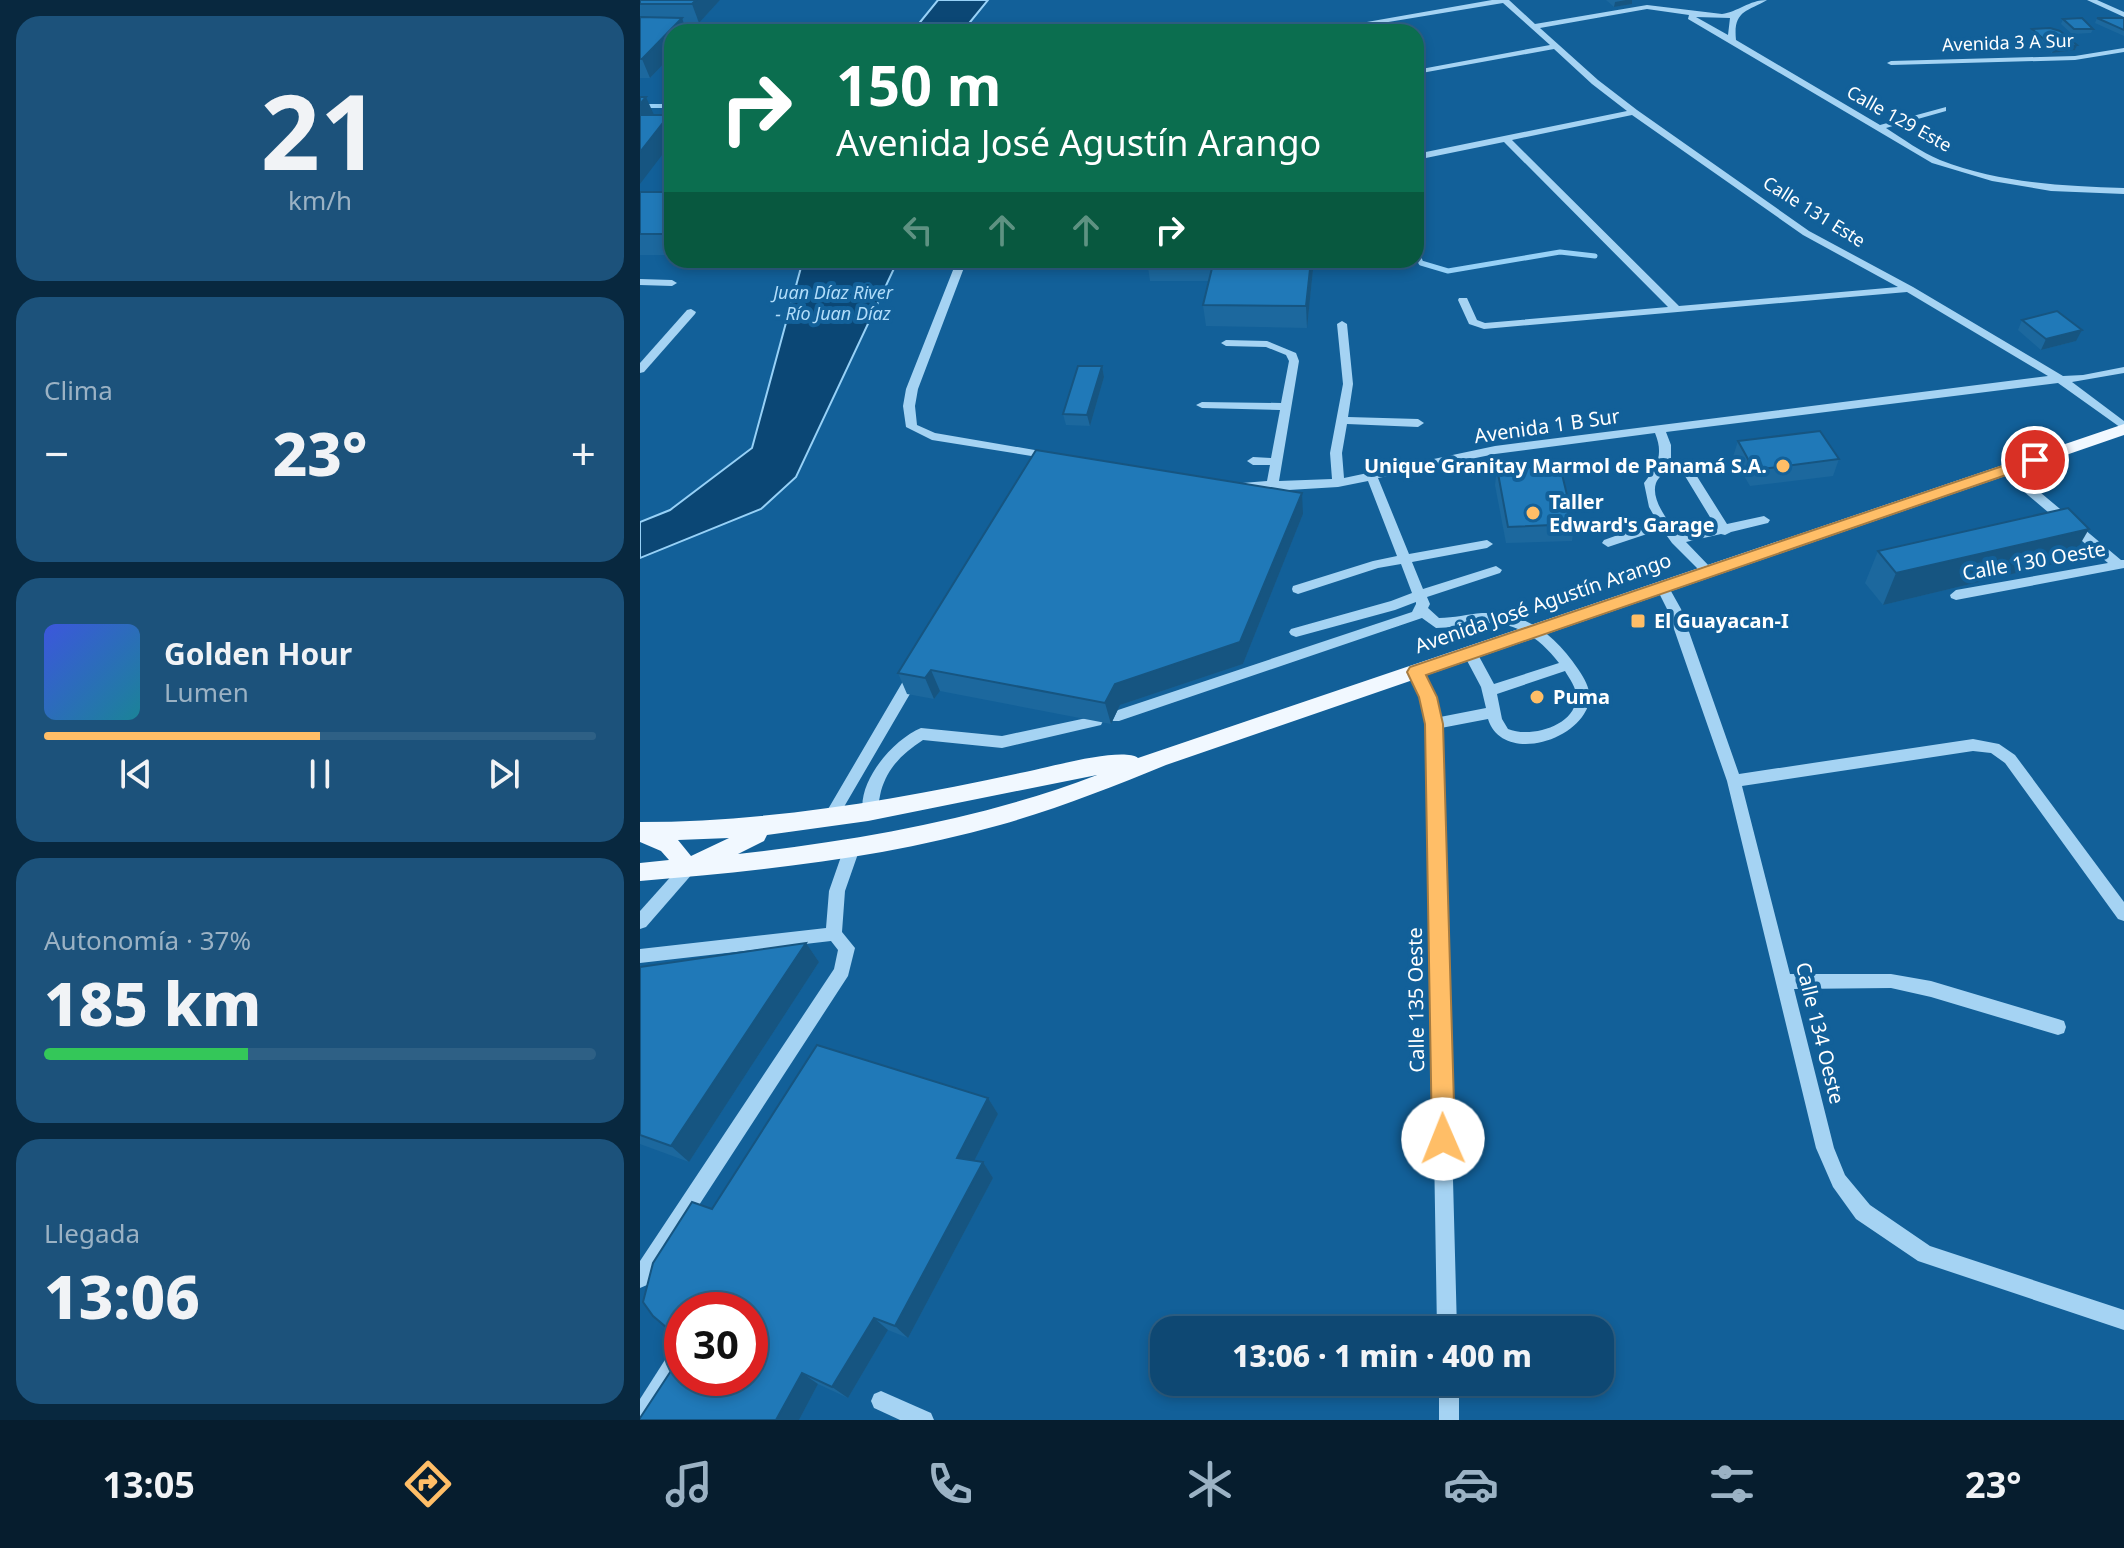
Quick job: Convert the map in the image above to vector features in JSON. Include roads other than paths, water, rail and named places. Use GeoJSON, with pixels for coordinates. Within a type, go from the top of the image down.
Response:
{"type":"FeatureCollection","features":[{"type":"Feature","properties":{"kind":"main road","name":"Avenida José Agustín Arango"},"geometry":{"type":"LineString","coordinates":[[640,872],[852,848],[997,817],[2124,428]]}},
{"type":"Feature","properties":{"kind":"main road","name":"Avenida José Agustín Arango"},"geometry":{"type":"LineString","coordinates":[[640,832],[699,833],[829,820],[1092,767],[1159,759]]}},
{"type":"Feature","properties":{"kind":"main road"},"geometry":{"type":"LineString","coordinates":[[640,832],[669,845],[688,868],[733,843],[790,824]]}},
{"type":"Feature","properties":{"kind":"street"},"geometry":{"type":"LineString","coordinates":[[1362,24],[1505,0]]}},
{"type":"Feature","properties":{"kind":"street","name":"Calle 131 Este"},"geometry":{"type":"LineString","coordinates":[[1505,0],[1634,112],[1806,233],[1909,289],[2062,380],[2124,428]]}},
{"type":"Feature","properties":{"kind":"street"},"geometry":{"type":"LineString","coordinates":[[1535,26],[1647,7],[1661,7],[1708,18],[1734,15],[1763,0]]}},
{"type":"Feature","properties":{"kind":"street"},"geometry":{"type":"LineString","coordinates":[[2091,0],[2124,15]]}},
{"type":"Feature","properties":{"kind":"street","name":"Calle 129 Este"},"geometry":{"type":"LineString","coordinates":[[1688,15],[1935,161],[1992,178],[2051,188],[2124,191]]}},
{"type":"Feature","properties":{"kind":"street"},"geometry":{"type":"LineString","coordinates":[[1732,41],[1730,24],[1734,15]]}},
{"type":"Feature","properties":{"kind":"street"},"geometry":{"type":"LineString","coordinates":[[1424,71],[1556,46]]}},
{"type":"Feature","properties":{"kind":"street","name":"Avenida 3 A Sur"},"geometry":{"type":"LineString","coordinates":[[1891,63],[2075,58],[2124,50]]}},
{"type":"Feature","properties":{"kind":"street"},"geometry":{"type":"LineString","coordinates":[[1878,128],[1943,109]]}},
{"type":"Feature","properties":{"kind":"street"},"geometry":{"type":"LineString","coordinates":[[1424,156],[1634,112]]}},
{"type":"Feature","properties":{"kind":"street"},"geometry":{"type":"LineString","coordinates":[[1507,140],[1677,310]]}},
{"type":"Feature","properties":{"kind":"street"},"geometry":{"type":"LineString","coordinates":[[959,268],[912,389],[909,406],[912,427],[932,436],[1048,461]]}},
{"type":"Feature","properties":{"kind":"street"},"geometry":{"type":"LineString","coordinates":[[640,282],[672,283]]}},
{"type":"Feature","properties":{"kind":"street"},"geometry":{"type":"LineString","coordinates":[[1463,300],[1473,322],[1481,326],[1909,289]]}},
{"type":"Feature","properties":{"kind":"street"},"geometry":{"type":"LineString","coordinates":[[640,370],[691,312]]}},
{"type":"Feature","properties":{"kind":"street"},"geometry":{"type":"LineString","coordinates":[[1338,483],[1336,453],[1348,384],[1342,324]]}},
{"type":"Feature","properties":{"kind":"street"},"geometry":{"type":"LineString","coordinates":[[1226,343],[1267,344],[1291,353],[1294,361],[1272,487]]}},
{"type":"Feature","properties":{"kind":"street","name":"Avenida 1 B Sur"},"geometry":{"type":"LineString","coordinates":[[1237,486],[1338,483],[1495,450],[2124,370]]}},
{"type":"Feature","properties":{"kind":"street"},"geometry":{"type":"LineString","coordinates":[[1202,405],[1286,407]]}},
{"type":"Feature","properties":{"kind":"street"},"geometry":{"type":"LineString","coordinates":[[1342,420],[1418,423]]}},
{"type":"Feature","properties":{"kind":"street"},"geometry":{"type":"LineString","coordinates":[[1659,429],[1667,445],[1666,461],[1650,486],[1665,523],[1676,540],[1707,571]]}},
{"type":"Feature","properties":{"kind":"street"},"geometry":{"type":"LineString","coordinates":[[1253,461],[1277,462]]}},
{"type":"Feature","properties":{"kind":"street"},"geometry":{"type":"LineString","coordinates":[[1666,461],[1689,473],[1725,531]]}},
{"type":"Feature","properties":{"kind":"street","name":"Calle 130 Oeste"},"geometry":{"type":"LineString","coordinates":[[2006,470],[2122,565]]}},
{"type":"Feature","properties":{"kind":"street"},"geometry":{"type":"LineString","coordinates":[[1372,477],[1403,559],[1421,594],[1422,610],[1436,623],[1488,618],[1538,630],[1568,665],[1585,696],[1584,705],[1574,720],[1534,736],[1518,738],[1501,731],[1490,691],[1470,653]]}},
{"type":"Feature","properties":{"kind":"street"},"geometry":{"type":"LineString","coordinates":[[1676,540],[1764,520]]}},
{"type":"Feature","properties":{"kind":"street"},"geometry":{"type":"LineString","coordinates":[[1608,543],[1665,523]]}},
{"type":"Feature","properties":{"kind":"street"},"geometry":{"type":"LineString","coordinates":[[1298,589],[1403,559],[1487,544]]}},
{"type":"Feature","properties":{"kind":"street","name":"Calle 130 Oeste"},"geometry":{"type":"LineString","coordinates":[[1956,595],[2122,565]]}},
{"type":"Feature","properties":{"kind":"street"},"geometry":{"type":"LineString","coordinates":[[1296,632],[1395,605],[1496,570]]}},
{"type":"Feature","properties":{"kind":"street","name":"Calle 134 Oeste"},"geometry":{"type":"LineString","coordinates":[[1662,587],[1674,609],[1734,781],[1825,1148],[1839,1181],[1863,1212],[1925,1254],[2124,1320]]}},
{"type":"Feature","properties":{"kind":"street"},"geometry":{"type":"LineString","coordinates":[[1114,717],[1408,620],[1422,610]]}},
{"type":"Feature","properties":{"kind":"street"},"geometry":{"type":"LineString","coordinates":[[829,820],[923,661]]}},
{"type":"Feature","properties":{"kind":"street"},"geometry":{"type":"LineString","coordinates":[[1490,691],[1568,665]]}},
{"type":"Feature","properties":{"kind":"street","name":"Calle 135 Oeste"},"geometry":{"type":"LineString","coordinates":[[1416,672],[1428,697],[1434,724],[1447,1316]]}},
{"type":"Feature","properties":{"kind":"street"},"geometry":{"type":"LineString","coordinates":[[1434,724],[1494,712]]}},
{"type":"Feature","properties":{"kind":"street"},"geometry":{"type":"LineString","coordinates":[[869,813],[877,775],[893,755],[921,734],[1002,742],[1096,721]]}},
{"type":"Feature","properties":{"kind":"street"},"geometry":{"type":"LineString","coordinates":[[1734,781],[1973,745],[1994,748],[2010,759],[2124,914]]}},
{"type":"Feature","properties":{"kind":"street"},"geometry":{"type":"LineString","coordinates":[[640,1278],[842,971],[847,948],[834,934],[837,891],[852,848]]}},
{"type":"Feature","properties":{"kind":"street"},"geometry":{"type":"LineString","coordinates":[[640,922],[688,868]]}},
{"type":"Feature","properties":{"kind":"street"},"geometry":{"type":"LineString","coordinates":[[640,956],[834,934]]}},
{"type":"Feature","properties":{"kind":"street"},"geometry":{"type":"LineString","coordinates":[[1784,982],[1891,981],[1931,989],[2058,1027]]}},
{"type":"Feature","properties":{"kind":"street"},"geometry":{"type":"LineString","coordinates":[[640,1418],[664,1380]]}},
{"type":"Feature","properties":{"kind":"street"},"geometry":{"type":"LineString","coordinates":[[1449,1396],[1449,1420]]}},
{"type":"Feature","properties":{"kind":"street"},"geometry":{"type":"LineString","coordinates":[[881,1401],[924,1420]]}},
{"type":"Feature","properties":{"kind":"water"},"geometry":{"type":"Polygon","coordinates":[[[938,0],[988,0],[968,24],[918,24],[938,0]]]}},
{"type":"Feature","properties":{"kind":"water","name":"Juan Díaz River - Río Juan Díaz"},"geometry":{"type":"Polygon","coordinates":[[[801,268],[894,268],[796,477],[761,509],[640,558],[640,522],[670,510],[752,448],[801,268]]]}},
{"type":"Feature","properties":{"kind":"waterway"},"geometry":{"type":"LineString","coordinates":[[640,106],[664,106]]}},
{"type":"Feature","properties":{"kind":"waterway"},"geometry":{"type":"LineString","coordinates":[[1424,264],[1448,271],[1560,252],[1595,256]]}},
{"type":"Feature","properties":{"kind":"place","name":"Unique Granitay Marmol de Panamá S.A."},"geometry":{"type":"Point","coordinates":[1783,466]}},
{"type":"Feature","properties":{"kind":"place","name":"Taller Edward's Garage"},"geometry":{"type":"Point","coordinates":[1533,513]}},
{"type":"Feature","properties":{"kind":"place","name":"El Guayacan-I"},"geometry":{"type":"Point","coordinates":[1638,621]}},
{"type":"Feature","properties":{"kind":"place","name":"Puma"},"geometry":{"type":"Point","coordinates":[1537,697]}}]}
